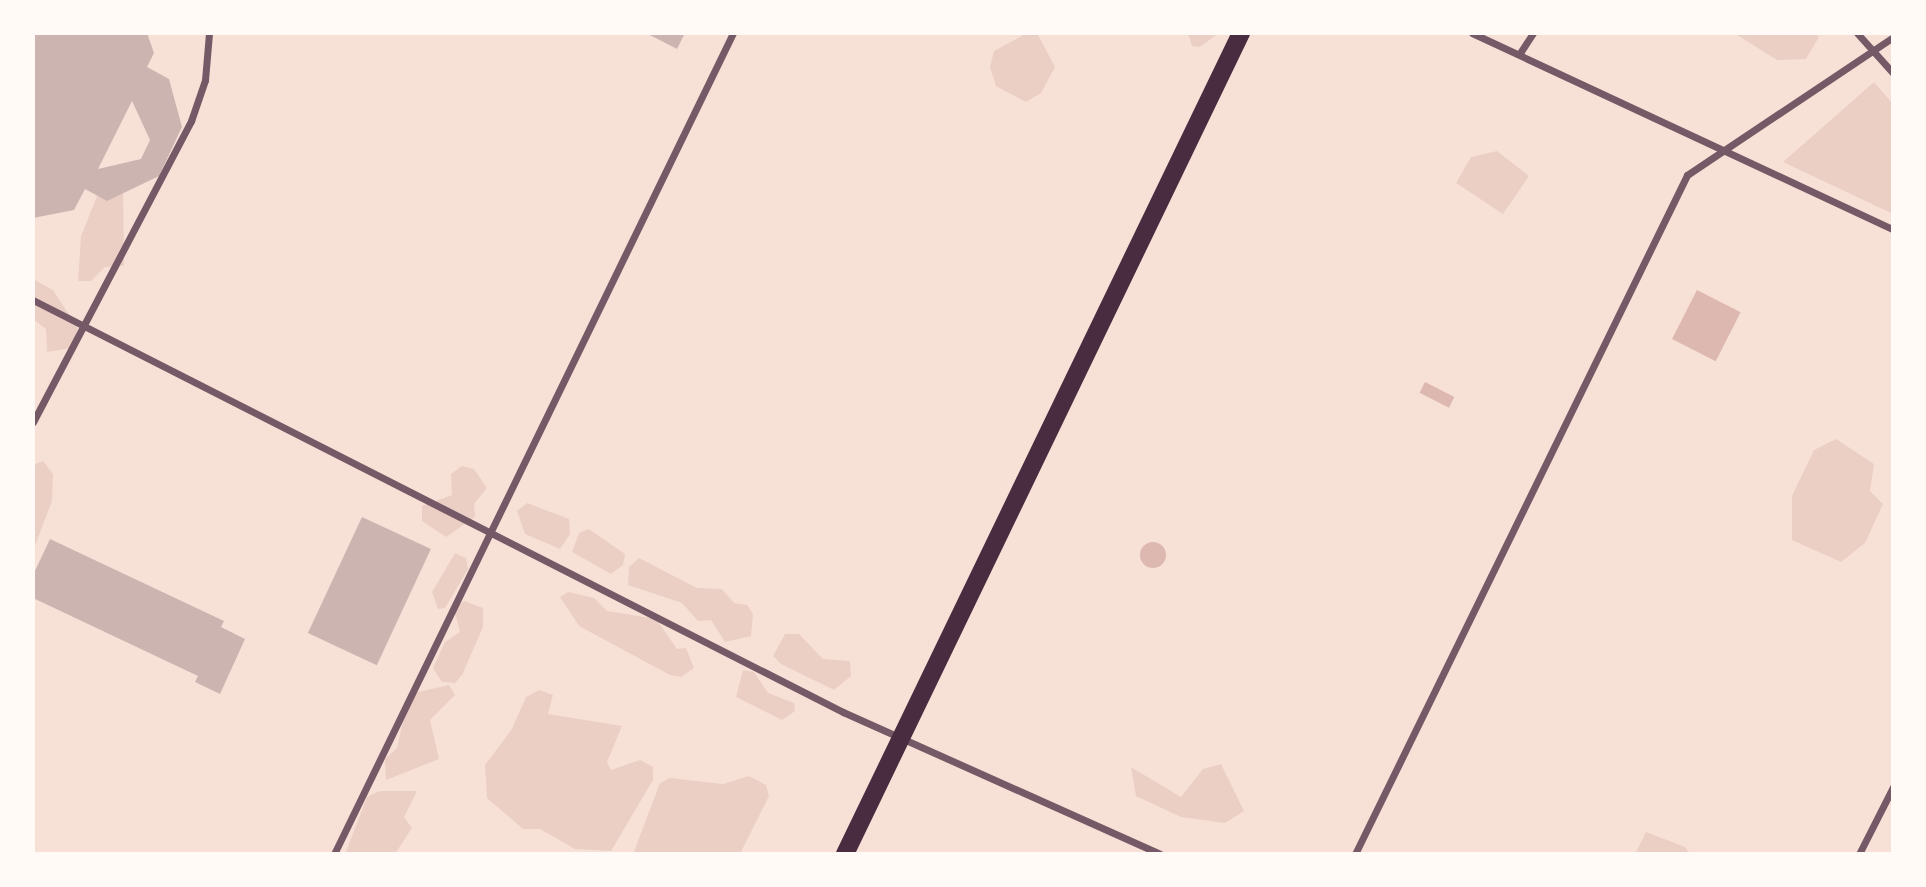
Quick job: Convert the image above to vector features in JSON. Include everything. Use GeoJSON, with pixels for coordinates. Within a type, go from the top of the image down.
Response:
{"type":"FeatureCollection","features":[{"type":"Feature","properties":{"kind":"main road"},"geometry":{"type":"LineString","coordinates":[[845,854],[1241,33]]}},
{"type":"Feature","properties":{"kind":"street"},"geometry":{"type":"LineString","coordinates":[[33,422],[79,325],[191,121],[205,80],[209,33]]}},
{"type":"Feature","properties":{"kind":"street"},"geometry":{"type":"LineString","coordinates":[[334,854],[493,533],[733,33]]}},
{"type":"Feature","properties":{"kind":"street"},"geometry":{"type":"LineString","coordinates":[[1472,33],[1521,53],[1893,229]]}},
{"type":"Feature","properties":{"kind":"street"},"geometry":{"type":"LineString","coordinates":[[1521,53],[1533,33]]}},
{"type":"Feature","properties":{"kind":"street"},"geometry":{"type":"LineString","coordinates":[[1857,33],[1893,73]]}},
{"type":"Feature","properties":{"kind":"street"},"geometry":{"type":"LineString","coordinates":[[1355,854],[1687,175],[1727,152],[1893,37]]}},
{"type":"Feature","properties":{"kind":"street"},"geometry":{"type":"LineString","coordinates":[[33,300],[901,740],[939,751],[1160,854]]}},
{"type":"Feature","properties":{"kind":"street"},"geometry":{"type":"LineString","coordinates":[[1859,854],[1893,787]]}},
{"type":"Feature","properties":{"kind":"shaded area"},"geometry":{"type":"Polygon","coordinates":[[[1027,33],[1037,33],[1055,67],[1041,93],[1026,102],[996,86],[990,67],[994,51],[1027,33]]]}},
{"type":"Feature","properties":{"kind":"shaded area"},"geometry":{"type":"Polygon","coordinates":[[[1219,33],[1200,47],[1192,46],[1188,34],[1219,33]]]}},
{"type":"Feature","properties":{"kind":"shaded area"},"geometry":{"type":"Polygon","coordinates":[[[1734,33],[1815,33],[1819,37],[1806,59],[1777,60],[1734,33]]]}},
{"type":"Feature","properties":{"kind":"shaded area"},"geometry":{"type":"Polygon","coordinates":[[[1874,82],[1893,104],[1893,214],[1783,162],[1874,82]]]}},
{"type":"Feature","properties":{"kind":"shaded area"},"geometry":{"type":"Polygon","coordinates":[[[1497,151],[1529,176],[1503,214],[1456,183],[1471,157],[1497,151]]]}},
{"type":"Feature","properties":{"kind":"shaded area"},"geometry":{"type":"Polygon","coordinates":[[[123,181],[124,266],[105,267],[91,281],[78,281],[81,236],[98,194],[123,181]]]}},
{"type":"Feature","properties":{"kind":"shaded area"},"geometry":{"type":"Polygon","coordinates":[[[33,279],[53,290],[78,328],[71,348],[47,352],[46,329],[33,319],[33,279]]]}},
{"type":"Feature","properties":{"kind":"shaded area"},"geometry":{"type":"Polygon","coordinates":[[[1697,290],[1741,312],[1716,361],[1672,339],[1697,290]]]}},
{"type":"Feature","properties":{"kind":"shaded area"},"geometry":{"type":"Polygon","coordinates":[[[1425,382],[1454,397],[1449,408],[1420,393],[1425,382]]]}},
{"type":"Feature","properties":{"kind":"shaded area"},"geometry":{"type":"Polygon","coordinates":[[[1836,439],[1874,464],[1870,491],[1883,504],[1865,543],[1841,562],[1792,540],[1792,496],[1814,450],[1836,439]]]}},
{"type":"Feature","properties":{"kind":"shaded area"},"geometry":{"type":"Polygon","coordinates":[[[43,461],[53,474],[52,501],[33,551],[33,465],[43,461]]]}},
{"type":"Feature","properties":{"kind":"shaded area"},"geometry":{"type":"Polygon","coordinates":[[[462,466],[474,469],[487,488],[474,504],[475,517],[446,537],[422,521],[422,506],[452,495],[451,474],[462,466]]]}},
{"type":"Feature","properties":{"kind":"shaded area"},"geometry":{"type":"Polygon","coordinates":[[[527,503],[569,519],[570,534],[560,549],[525,534],[517,511],[527,503]]]}},
{"type":"Feature","properties":{"kind":"shaded area"},"geometry":{"type":"Polygon","coordinates":[[[589,529],[625,554],[623,565],[611,574],[572,552],[579,533],[589,529]]]}},
{"type":"Feature","properties":{"kind":"shaded area"},"geometry":{"type":"Polygon","coordinates":[[[1153,542],[1162,546],[1166,555],[1162,564],[1153,568],[1144,564],[1140,555],[1144,546],[1153,542]]]}},
{"type":"Feature","properties":{"kind":"shaded area"},"geometry":{"type":"Polygon","coordinates":[[[455,553],[466,558],[468,569],[445,608],[438,609],[432,592],[455,553]]]}},
{"type":"Feature","properties":{"kind":"shaded area"},"geometry":{"type":"Polygon","coordinates":[[[639,558],[697,588],[722,589],[734,603],[747,605],[753,614],[751,636],[725,642],[711,620],[698,621],[682,603],[628,585],[629,567],[639,558]]]}},
{"type":"Feature","properties":{"kind":"shaded area"},"geometry":{"type":"Polygon","coordinates":[[[568,592],[594,598],[607,611],[656,619],[677,649],[686,648],[694,668],[681,677],[670,675],[579,626],[560,597],[568,592]]]}},
{"type":"Feature","properties":{"kind":"shaded area"},"geometry":{"type":"Polygon","coordinates":[[[464,601],[483,608],[483,627],[462,675],[455,683],[442,682],[433,668],[445,642],[460,632],[454,609],[464,601]]]}},
{"type":"Feature","properties":{"kind":"shaded area"},"geometry":{"type":"Polygon","coordinates":[[[785,634],[799,634],[823,659],[850,661],[851,676],[834,690],[781,664],[773,656],[785,634]]]}},
{"type":"Feature","properties":{"kind":"shaded area"},"geometry":{"type":"Polygon","coordinates":[[[743,670],[754,672],[768,693],[794,703],[795,711],[782,720],[736,697],[743,670]]]}},
{"type":"Feature","properties":{"kind":"shaded area"},"geometry":{"type":"Polygon","coordinates":[[[449,685],[455,695],[430,720],[439,759],[386,780],[385,759],[397,748],[409,694],[449,685]]]}},
{"type":"Feature","properties":{"kind":"shaded area"},"geometry":{"type":"Polygon","coordinates":[[[539,690],[553,695],[548,714],[622,726],[607,762],[611,770],[640,760],[653,767],[653,780],[611,851],[575,849],[540,829],[523,829],[487,798],[485,765],[512,729],[526,697],[539,690]]]}},
{"type":"Feature","properties":{"kind":"shaded area"},"geometry":{"type":"Polygon","coordinates":[[[1221,764],[1244,811],[1225,823],[1181,817],[1136,796],[1131,767],[1181,797],[1203,769],[1221,764]]]}},
{"type":"Feature","properties":{"kind":"shaded area"},"geometry":{"type":"Polygon","coordinates":[[[749,776],[766,785],[769,796],[740,854],[633,854],[660,783],[670,778],[723,784],[749,776]]]}},
{"type":"Feature","properties":{"kind":"shaded area"},"geometry":{"type":"Polygon","coordinates":[[[380,791],[417,791],[404,817],[412,828],[395,854],[345,854],[367,797],[380,791]]]}},
{"type":"Feature","properties":{"kind":"shaded area"},"geometry":{"type":"Polygon","coordinates":[[[1646,832],[1685,847],[1690,854],[1635,854],[1646,832]]]}},
{"type":"Feature","properties":{"kind":"building"},"geometry":{"type":"Polygon","coordinates":[[[33,33],[147,33],[154,53],[147,67],[169,79],[182,127],[159,176],[107,201],[85,189],[74,210],[33,218],[33,33]],[[132,101],[98,169],[141,159],[150,140],[132,101]]]}},
{"type":"Feature","properties":{"kind":"building"},"geometry":{"type":"Polygon","coordinates":[[[646,33],[685,33],[677,49],[646,33]]]}},
{"type":"Feature","properties":{"kind":"building"},"geometry":{"type":"Polygon","coordinates":[[[362,517],[431,549],[377,665],[308,633],[362,517]]]}},
{"type":"Feature","properties":{"kind":"building"},"geometry":{"type":"Polygon","coordinates":[[[50,539],[224,621],[221,627],[245,639],[220,694],[195,682],[198,676],[33,598],[33,575],[50,539]]]}}]}
